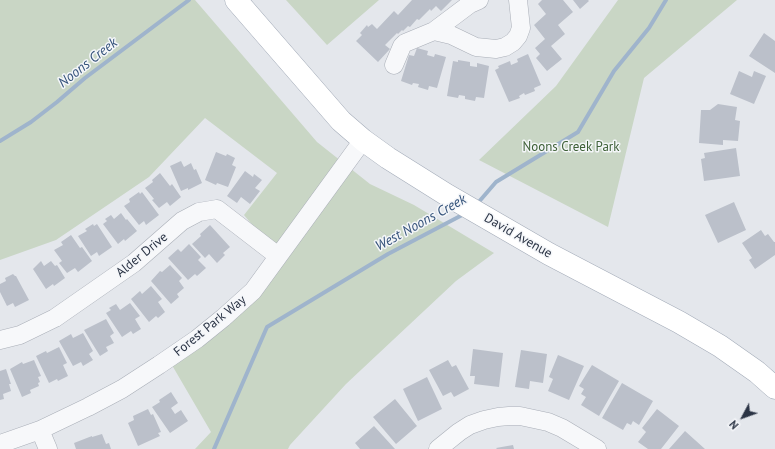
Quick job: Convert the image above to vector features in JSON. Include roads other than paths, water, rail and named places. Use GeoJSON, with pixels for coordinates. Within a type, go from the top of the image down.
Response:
{"type":"FeatureCollection","features":[{"type":"Feature","properties":{"kind":"main road","name":"David Avenue"},"geometry":{"type":"LineString","coordinates":[[236,0],[341,121],[363,140],[388,158],[447,195],[549,254],[679,322],[720,346],[757,372],[775,388]]}},
{"type":"Feature","properties":{"kind":"street"},"geometry":{"type":"LineString","coordinates":[[394,65],[402,46],[405,43],[434,31],[470,4],[479,0]]}},
{"type":"Feature","properties":{"kind":"street"},"geometry":{"type":"LineString","coordinates":[[434,31],[451,35],[476,47],[496,49],[505,47],[513,42],[518,36],[521,28],[518,0]]}},
{"type":"Feature","properties":{"kind":"street","name":"Forest Park Way"},"geometry":{"type":"LineString","coordinates":[[0,444],[40,430],[122,389],[197,339],[223,318],[253,291],[363,140]]}},
{"type":"Feature","properties":{"kind":"street","name":"Alder Drive"},"geometry":{"type":"LineString","coordinates":[[0,340],[20,335],[55,318],[134,263],[182,221],[199,212],[217,209],[278,256]]}},
{"type":"Feature","properties":{"kind":"street"},"geometry":{"type":"LineString","coordinates":[[438,449],[470,425],[498,417],[520,416],[548,422],[562,428],[597,449]]}},
{"type":"Feature","properties":{"kind":"street"},"geometry":{"type":"LineString","coordinates":[[40,430],[48,449]]}},
{"type":"Feature","properties":{"kind":"waterway","name":"Noons Creek"},"geometry":{"type":"LineString","coordinates":[[0,141],[31,122],[85,78],[189,0]]}},
{"type":"Feature","properties":{"kind":"waterway","name":"West Noons Creek"},"geometry":{"type":"LineString","coordinates":[[477,204],[496,182],[578,132],[614,71],[649,28],[666,0]]}},
{"type":"Feature","properties":{"kind":"waterway","name":"West Noons Creek"},"geometry":{"type":"LineString","coordinates":[[214,449],[267,327],[388,254],[466,213]]}},
{"type":"Feature","properties":{"kind":"park label","name":"Noons Creek Park"},"geometry":{"type":"Point","coordinates":[571,147]}}]}
